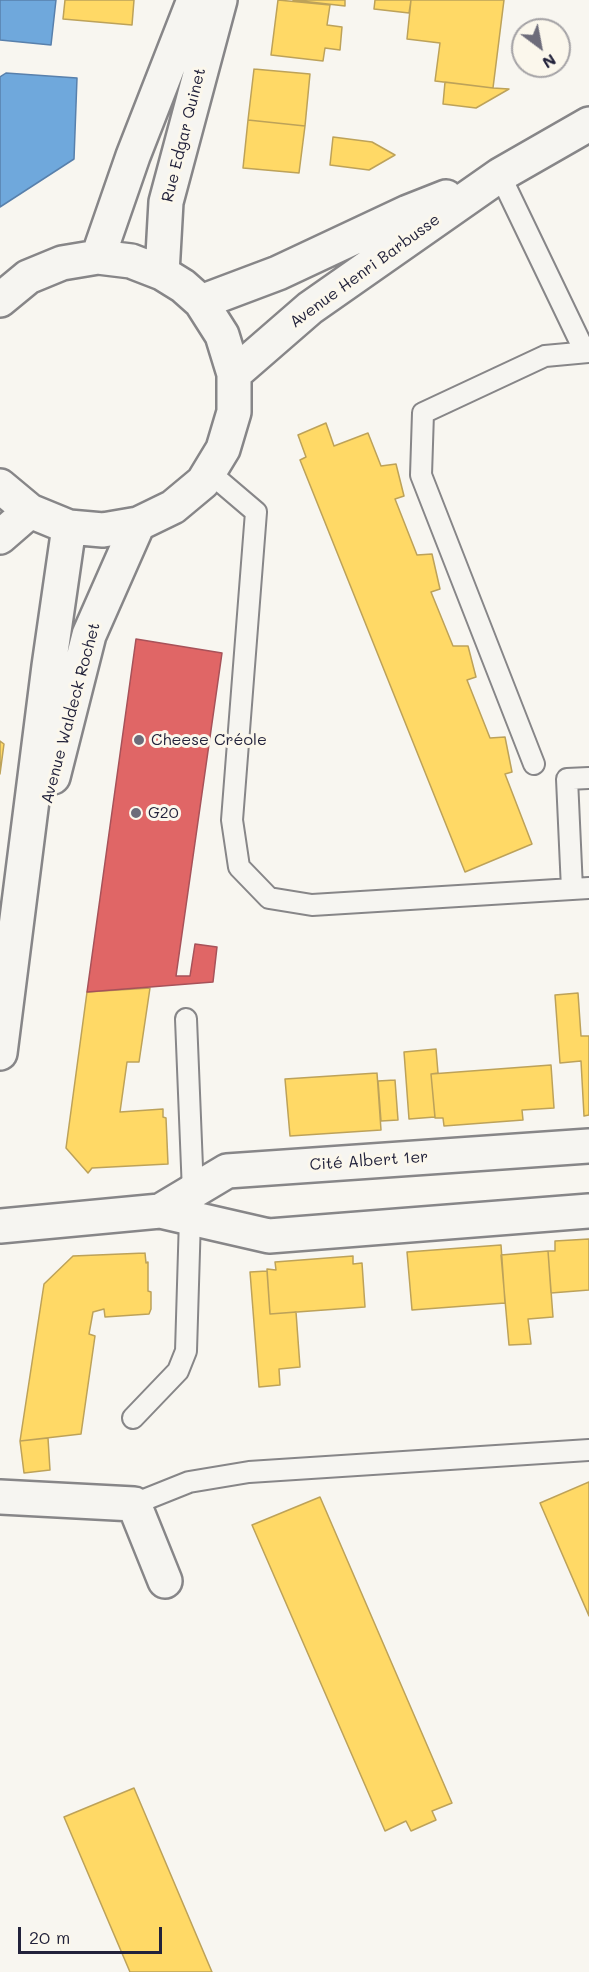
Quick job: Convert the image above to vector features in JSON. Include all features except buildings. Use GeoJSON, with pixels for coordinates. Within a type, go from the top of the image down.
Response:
{"type":"FeatureCollection","features":[{"type":"Feature","properties":{"kind":"main road","name":"Rue Edgar Quinet"},"geometry":{"type":"LineString","coordinates":[[98,257],[133,156],[194,0]]}},
{"type":"Feature","properties":{"kind":"main road","name":"Rue Edgar Quinet"},"geometry":{"type":"LineString","coordinates":[[162,273],[166,202],[220,0]]}},
{"type":"Feature","properties":{"kind":"main road","name":"Avenue Henri Barbusse"},"geometry":{"type":"LineString","coordinates":[[234,374],[310,308],[500,176],[589,124]]}},
{"type":"Feature","properties":{"kind":"main road","name":"Avenue Henri Barbusse"},"geometry":{"type":"LineString","coordinates":[[201,302],[278,273],[408,212],[500,176]]}},
{"type":"Feature","properties":{"kind":"main road"},"geometry":{"type":"LineString","coordinates":[[0,300],[28,277],[62,263],[98,257],[131,261],[162,273],[183,286],[201,302],[222,335],[234,374],[234,412],[223,449],[202,482],[173,507],[138,524],[104,530],[69,527],[30,510],[0,486]]}},
{"type":"Feature","properties":{"kind":"main road"},"geometry":{"type":"LineString","coordinates":[[0,537],[30,510]]}},
{"type":"Feature","properties":{"kind":"main road","name":"Avenue Waldeck Rochet"},"geometry":{"type":"LineString","coordinates":[[20,908],[89,635],[138,524]]}},
{"type":"Feature","properties":{"kind":"main road","name":"Avenue Waldeck Rochet"},"geometry":{"type":"LineString","coordinates":[[0,1053],[69,527]]}},
{"type":"Feature","properties":{"kind":"main road","name":"Cité Albert 1er"},"geometry":{"type":"LineString","coordinates":[[181,1207],[227,1171],[589,1146]]}},
{"type":"Feature","properties":{"kind":"main road","name":"Cité Albert 1er"},"geometry":{"type":"LineString","coordinates":[[0,1226],[181,1207],[269,1236],[589,1211]]}},
{"type":"Feature","properties":{"kind":"main road"},"geometry":{"type":"LineString","coordinates":[[0,1497],[134,1504],[165,1581]]}},
{"type":"Feature","properties":{"kind":"lane"},"geometry":{"type":"LineString","coordinates":[[500,176],[587,352],[545,356],[423,413],[421,475],[534,764]]}},
{"type":"Feature","properties":{"kind":"lane"},"geometry":{"type":"LineString","coordinates":[[208,472],[256,512],[232,820],[239,867],[269,898],[312,905],[581,888],[567,779],[589,778]]}},
{"type":"Feature","properties":{"kind":"lane"},"geometry":{"type":"LineString","coordinates":[[133,1418],[178,1371],[186,1351],[181,1207],[186,1019]]}},
{"type":"Feature","properties":{"kind":"lane"},"geometry":{"type":"LineString","coordinates":[[134,1504],[189,1482],[249,1472],[589,1450]]}},
{"type":"Feature","properties":{"kind":"place","name":"Cheese Créole"},"geometry":{"type":"Point","coordinates":[139,740]}},
{"type":"Feature","properties":{"kind":"place","name":"G20"},"geometry":{"type":"Point","coordinates":[136,813]}}]}
